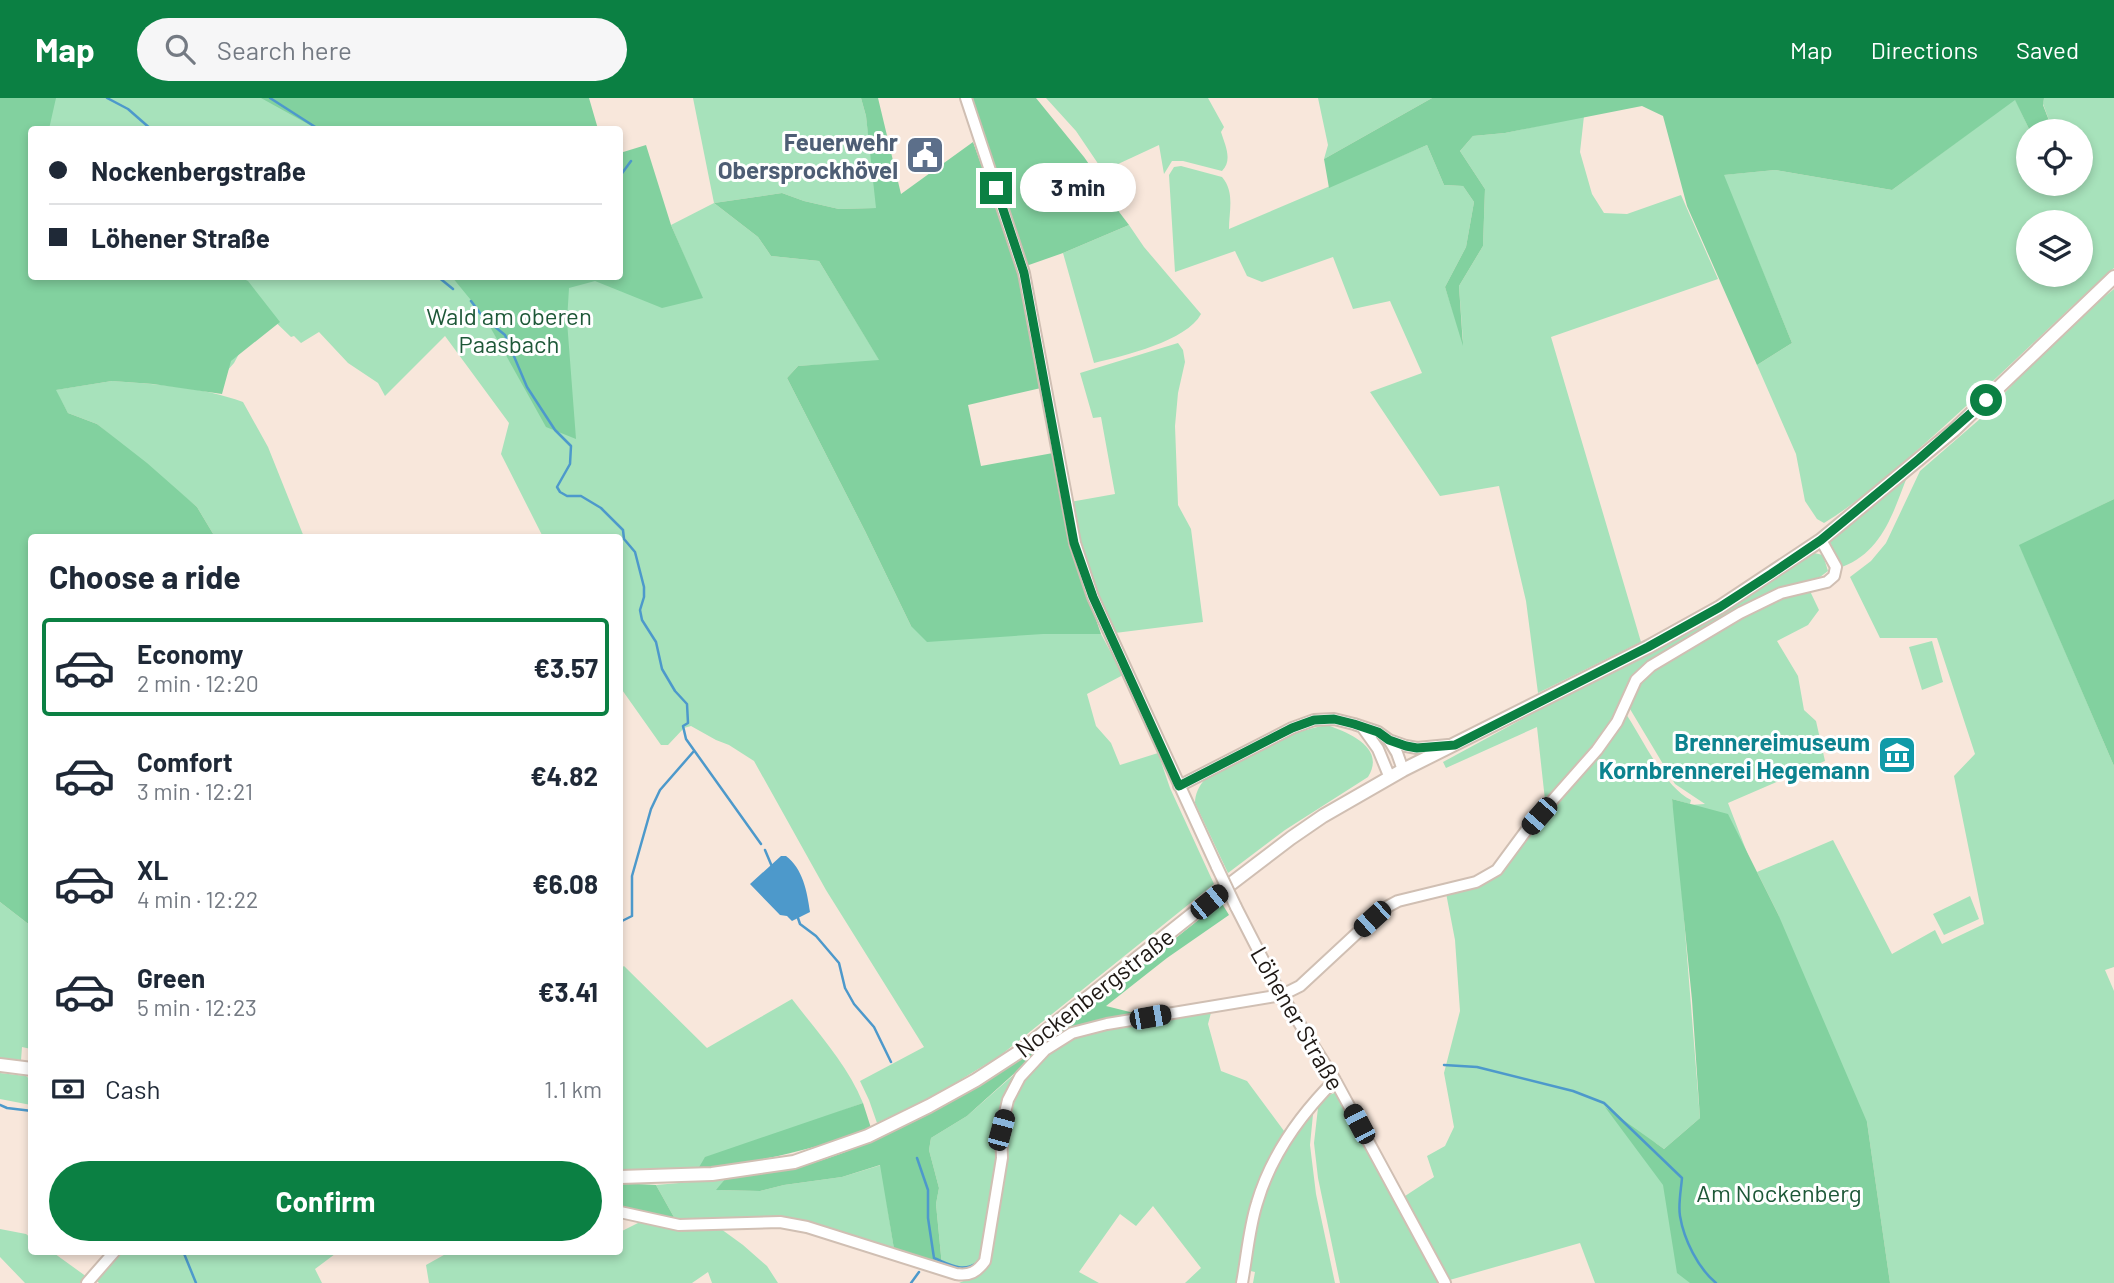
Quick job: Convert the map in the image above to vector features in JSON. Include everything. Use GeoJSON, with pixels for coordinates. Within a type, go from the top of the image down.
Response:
{"type":"FeatureCollection","features":[{"type":"Feature","properties":{"kind":"main road","name":"Nockenbergstraße"},"geometry":{"type":"LineString","coordinates":[[623,1177],[712,1174],[794,1162],[868,1136],[929,1106],[1022,1050],[1291,838],[1403,770],[1720,607],[1821,540],[1954,430],[2114,277]]}},
{"type":"Feature","properties":{"kind":"main road"},"geometry":{"type":"LineString","coordinates":[[0,1065],[28,1068]]}},
{"type":"Feature","properties":{"kind":"street","name":"Löhener Straße"},"geometry":{"type":"LineString","coordinates":[[966,98],[1024,273],[1074,543],[1093,597],[1236,907],[1282,995],[1335,1080],[1445,1283]]}},
{"type":"Feature","properties":{"kind":"street","name":"Nockenbergstraße"},"geometry":{"type":"LineString","coordinates":[[623,1213],[680,1225],[780,1222],[807,1227],[956,1274],[970,1275],[985,1261],[1002,1158],[1001,1130],[1008,1100],[1020,1077],[1045,1050],[1072,1033],[1107,1024],[1282,995],[1300,986],[1383,909],[1398,901],[1476,883],[1497,870],[1528,828],[1597,750],[1617,722],[1636,680],[1651,666],[1771,598],[1827,582],[1834,576],[1836,568],[1821,540]]}},
{"type":"Feature","properties":{"kind":"street"},"geometry":{"type":"LineString","coordinates":[[1179,786],[1292,728],[1314,720],[1343,721],[1417,748],[1455,745]]}},
{"type":"Feature","properties":{"kind":"street"},"geometry":{"type":"LineString","coordinates":[[1363,728],[1378,750],[1390,778]]}},
{"type":"Feature","properties":{"kind":"street"},"geometry":{"type":"LineString","coordinates":[[1389,740],[1403,770]]}},
{"type":"Feature","properties":{"kind":"street"},"geometry":{"type":"LineString","coordinates":[[1242,1283],[1255,1210],[1268,1174],[1303,1114],[1335,1080]]}},
{"type":"Feature","properties":{"kind":"street"},"geometry":{"type":"LineString","coordinates":[[87,1283],[112,1255]]}},
{"type":"Feature","properties":{"kind":"green space","name":"Wald am oberen Paasbach"},"geometry":{"type":"Polygon","coordinates":[[[0,98],[349,98],[370,126],[28,126],[28,280],[623,280],[623,267],[650,186],[702,298],[671,225],[714,203],[758,237],[771,256],[819,261],[880,361],[798,366],[787,378],[911,626],[1043,634],[1101,634],[1123,675],[1087,694],[1096,726],[1111,743],[1120,765],[1158,753],[1170,788],[1214,884],[1001,1055],[931,1098],[877,1123],[860,1081],[924,1047],[826,890],[754,761],[691,726],[684,728],[668,745],[661,745],[623,691],[623,534],[541,534],[501,454],[509,423],[445,336],[385,396],[378,383],[348,363],[319,332],[301,343],[263,310],[234,363],[213,387],[178,379],[56,381],[32,534],[28,534],[28,582],[0,897],[0,98]]]}},
{"type":"Feature","properties":{"kind":"green space"},"geometry":{"type":"Polygon","coordinates":[[[0,98],[56,98],[50,126],[28,126],[28,280],[246,280],[280,322],[231,361],[222,394],[112,381],[56,390],[68,413],[97,424],[197,507],[213,534],[28,534],[28,924],[0,902],[0,98]]]}},
{"type":"Feature","properties":{"kind":"green space"},"geometry":{"type":"Polygon","coordinates":[[[261,98],[589,98],[597,126],[312,126],[261,98]]]}},
{"type":"Feature","properties":{"kind":"green space"},"geometry":{"type":"Polygon","coordinates":[[[693,98],[861,98],[866,116],[877,208],[839,209],[782,193],[714,203],[693,98]]]}},
{"type":"Feature","properties":{"kind":"green space"},"geometry":{"type":"Polygon","coordinates":[[[861,98],[878,98],[901,194],[973,142],[1019,269],[1041,388],[968,405],[981,466],[1053,453],[1070,544],[1101,634],[1043,634],[927,642],[911,626],[787,378],[798,366],[879,360],[819,261],[771,256],[758,237],[714,203],[782,193],[839,209],[876,208],[866,116],[861,98]]]}},
{"type":"Feature","properties":{"kind":"green space"},"geometry":{"type":"Polygon","coordinates":[[[970,98],[1036,98],[1084,157],[1107,190],[1104,192],[1129,225],[1026,266],[1008,205],[970,98]]]}},
{"type":"Feature","properties":{"kind":"green space"},"geometry":{"type":"Polygon","coordinates":[[[1046,98],[1208,98],[1224,127],[1221,132],[1227,162],[1222,171],[1183,161],[1172,161],[1164,174],[1159,145],[1103,171],[1076,131],[1046,98]]]}},
{"type":"Feature","properties":{"kind":"green space"},"geometry":{"type":"Polygon","coordinates":[[[1318,98],[1432,98],[1324,159],[1328,145],[1318,98]]]}},
{"type":"Feature","properties":{"kind":"green space"},"geometry":{"type":"Polygon","coordinates":[[[1432,98],[2044,98],[2043,105],[2048,119],[2024,119],[2015,100],[1892,190],[1775,170],[1724,175],[1792,343],[1757,365],[1687,206],[1663,116],[1642,106],[1505,133],[1473,136],[1460,151],[1485,189],[1483,246],[1459,286],[1463,346],[1445,287],[1466,247],[1474,202],[1463,186],[1444,185],[1427,145],[1329,188],[1324,159],[1432,98]]]}},
{"type":"Feature","properties":{"kind":"green space"},"geometry":{"type":"Polygon","coordinates":[[[2044,98],[2114,98],[2114,268],[1913,454],[1859,499],[1824,523],[1817,519],[1805,501],[1796,454],[1757,365],[1792,343],[1723,175],[1775,170],[1892,190],[2015,99],[2024,119],[2016,119],[2016,196],[2093,196],[2093,119],[2049,119],[2043,104],[2044,98]]]}},
{"type":"Feature","properties":{"kind":"green space"},"geometry":{"type":"Polygon","coordinates":[[[1584,116],[1580,152],[1592,194],[1604,213],[1627,214],[1681,195],[1718,279],[1551,337],[1641,642],[1538,693],[1526,601],[1499,486],[1440,496],[1370,392],[1422,373],[1390,301],[1353,309],[1333,257],[1262,282],[1247,276],[1235,251],[1175,272],[1169,175],[1174,167],[1181,166],[1222,177],[1230,195],[1229,229],[1427,145],[1444,185],[1463,186],[1474,202],[1466,247],[1445,287],[1463,342],[1459,286],[1483,246],[1485,189],[1460,151],[1473,136],[1505,133],[1584,116]]]}},
{"type":"Feature","properties":{"kind":"green space","name":"Wald am oberen Paasbach"},"geometry":{"type":"Polygon","coordinates":[[[646,145],[671,225],[703,298],[662,308],[595,281],[569,288],[567,321],[576,439],[546,427],[484,316],[454,280],[623,280],[623,152],[646,145]]]}},
{"type":"Feature","properties":{"kind":"green space"},"geometry":{"type":"Polygon","coordinates":[[[1129,225],[1144,247],[1201,314],[1194,324],[1169,340],[1094,363],[1063,253],[1129,225]]]}},
{"type":"Feature","properties":{"kind":"green space"},"geometry":{"type":"Polygon","coordinates":[[[2114,289],[2114,499],[2020,546],[2114,766],[2114,967],[2105,970],[2114,991],[2114,1283],[1890,1283],[1867,1122],[1869,1283],[1595,1283],[1580,1243],[1446,1281],[1402,1198],[1434,1177],[1427,1156],[1445,1146],[1454,1127],[1444,1073],[1460,1011],[1455,940],[1446,893],[1486,881],[1624,711],[1663,773],[1681,794],[1691,800],[1690,804],[1672,799],[1673,806],[1705,804],[1675,784],[1627,704],[1640,681],[1654,667],[1774,600],[1809,589],[1819,610],[1808,625],[1777,641],[1798,676],[1804,710],[1816,721],[1825,761],[1728,803],[1799,988],[1778,914],[1757,872],[1833,840],[1892,954],[1935,930],[1942,944],[1984,924],[1954,776],[1975,754],[1937,638],[1880,638],[1850,577],[1871,561],[1886,543],[1920,471],[1981,418],[2084,313],[2114,289]],[[1681,881],[1700,1118],[1664,1149],[1654,1142],[1673,1160],[1695,1159],[1710,1073],[1681,881]]]}},
{"type":"Feature","properties":{"kind":"green space"},"geometry":{"type":"Polygon","coordinates":[[[1178,343],[1183,350],[1185,362],[1178,393],[1175,426],[1178,505],[1191,529],[1203,622],[1115,633],[1089,569],[1070,502],[1115,494],[1101,417],[1093,418],[1080,373],[1178,343]]]}},
{"type":"Feature","properties":{"kind":"green space"},"geometry":{"type":"Polygon","coordinates":[[[112,381],[195,390],[243,402],[268,447],[303,534],[213,534],[197,507],[97,424],[68,413],[55,390],[112,381]]]}},
{"type":"Feature","properties":{"kind":"green space"},"geometry":{"type":"Polygon","coordinates":[[[1907,477],[1884,530],[1867,552],[1842,567],[1829,540],[1907,477]]]}},
{"type":"Feature","properties":{"kind":"green space"},"geometry":{"type":"Polygon","coordinates":[[[2114,499],[2114,766],[2019,545],[2114,499]]]}},
{"type":"Feature","properties":{"kind":"green space"},"geometry":{"type":"Polygon","coordinates":[[[1814,553],[1823,555],[1828,571],[1820,577],[1781,589],[1749,604],[1651,659],[1637,671],[1604,732],[1545,800],[1537,727],[1446,768],[1443,762],[1741,600],[1814,553]]]}},
{"type":"Feature","properties":{"kind":"green space"},"geometry":{"type":"Polygon","coordinates":[[[1932,641],[1943,682],[1922,690],[1909,647],[1932,641]]]}},
{"type":"Feature","properties":{"kind":"green space"},"geometry":{"type":"Polygon","coordinates":[[[1327,725],[1355,737],[1369,750],[1372,767],[1368,777],[1285,830],[1228,873],[1195,803],[1201,784],[1205,779],[1279,740],[1327,725]]]}},
{"type":"Feature","properties":{"kind":"green space","name":"Am Nockenberg"},"geometry":{"type":"Polygon","coordinates":[[[1672,799],[1728,814],[1778,914],[1867,1122],[1890,1283],[1690,1283],[1677,1273],[1663,1185],[1605,1107],[1664,1149],[1700,1118],[1692,1000],[1672,799]]]}},
{"type":"Feature","properties":{"kind":"green space"},"geometry":{"type":"Polygon","coordinates":[[[1970,896],[1979,919],[1944,935],[1933,914],[1970,896]]]}},
{"type":"Feature","properties":{"kind":"green space"},"geometry":{"type":"Polygon","coordinates":[[[0,902],[28,924],[28,1048],[22,1047],[21,1060],[0,1058],[0,902]]]}},
{"type":"Feature","properties":{"kind":"green space"},"geometry":{"type":"Polygon","coordinates":[[[1221,902],[1229,915],[1167,958],[1106,1006],[1134,1013],[1071,1028],[1039,1051],[967,1116],[931,1138],[929,1150],[939,1188],[936,1204],[942,1266],[894,1249],[880,1165],[842,1177],[760,1191],[716,1190],[725,1179],[781,1171],[813,1163],[871,1142],[926,1116],[1029,1052],[1221,902]]]}},
{"type":"Feature","properties":{"kind":"green space"},"geometry":{"type":"Polygon","coordinates":[[[623,967],[707,1048],[792,999],[840,1062],[863,1103],[698,1169],[623,1170],[623,967]]]}},
{"type":"Feature","properties":{"kind":"green space"},"geometry":{"type":"Polygon","coordinates":[[[1212,1009],[1208,1024],[1221,1071],[1247,1081],[1287,1135],[1266,1172],[1240,1283],[1185,1283],[1201,1268],[1153,1206],[1136,1226],[1120,1214],[1079,1272],[1099,1283],[959,1283],[977,1275],[1011,1101],[1047,1052],[1073,1036],[1212,1009]]]}},
{"type":"Feature","properties":{"kind":"green space"},"geometry":{"type":"Polygon","coordinates":[[[1019,1070],[1000,1111],[997,1125],[998,1158],[980,1261],[962,1270],[942,1266],[936,1204],[939,1188],[929,1150],[931,1138],[967,1116],[1019,1070]]]}},
{"type":"Feature","properties":{"kind":"green space"},"geometry":{"type":"Polygon","coordinates":[[[0,1073],[28,1078],[28,1104],[0,1099],[0,1073]]]}},
{"type":"Feature","properties":{"kind":"green space"},"geometry":{"type":"Polygon","coordinates":[[[1337,1092],[1441,1283],[1340,1283],[1318,1178],[1314,1143],[1319,1099],[1337,1092]]]}},
{"type":"Feature","properties":{"kind":"green space"},"geometry":{"type":"Polygon","coordinates":[[[863,1103],[871,1128],[786,1154],[698,1169],[705,1157],[863,1103]]]}},
{"type":"Feature","properties":{"kind":"green space"},"geometry":{"type":"Polygon","coordinates":[[[1314,1104],[1310,1145],[1316,1194],[1335,1283],[1253,1283],[1255,1272],[1246,1270],[1253,1228],[1272,1171],[1314,1104]]]}},
{"type":"Feature","properties":{"kind":"green space"},"geometry":{"type":"Polygon","coordinates":[[[881,1165],[894,1249],[815,1225],[675,1219],[656,1185],[725,1179],[717,1190],[760,1191],[842,1177],[881,1165]]]}},
{"type":"Feature","properties":{"kind":"green space"},"geometry":{"type":"Polygon","coordinates":[[[623,1183],[656,1185],[675,1219],[623,1209],[623,1183]]]}},
{"type":"Feature","properties":{"kind":"green space"},"geometry":{"type":"Polygon","coordinates":[[[640,1222],[680,1230],[721,1229],[767,1266],[778,1283],[712,1283],[708,1272],[692,1283],[429,1283],[426,1265],[444,1255],[623,1255],[623,1230],[640,1222]]]}},
{"type":"Feature","properties":{"kind":"green space"},"geometry":{"type":"Polygon","coordinates":[[[0,1229],[26,1234],[28,1255],[57,1255],[87,1277],[82,1283],[25,1283],[0,1257],[0,1229]]]}},
{"type":"Feature","properties":{"kind":"green space"},"geometry":{"type":"Polygon","coordinates":[[[116,1255],[334,1255],[315,1269],[322,1283],[99,1283],[94,1278],[116,1255]]]}},
{"type":"Feature","properties":{"kind":"water"},"geometry":{"type":"Polygon","coordinates":[[[781,856],[786,856],[796,867],[809,904],[810,912],[792,921],[787,916],[780,915],[750,884],[781,856]]]}},
{"type":"Feature","properties":{"kind":"waterway"},"geometry":{"type":"LineString","coordinates":[[107,98],[128,109],[147,126]]}},
{"type":"Feature","properties":{"kind":"waterway"},"geometry":{"type":"LineString","coordinates":[[270,98],[314,126]]}},
{"type":"Feature","properties":{"kind":"waterway"},"geometry":{"type":"LineString","coordinates":[[623,172],[631,161]]}},
{"type":"Feature","properties":{"kind":"waterway"},"geometry":{"type":"LineString","coordinates":[[442,280],[453,289]]}},
{"type":"Feature","properties":{"kind":"waterway"},"geometry":{"type":"LineString","coordinates":[[471,301],[483,317],[505,335],[527,387],[555,430],[571,446],[570,464],[557,487],[560,492],[567,496],[581,496],[601,508],[623,530],[624,539],[635,552],[644,587],[640,610],[642,620],[656,642],[662,669],[675,691],[687,704],[688,723],[683,726],[686,739],[761,844]]}},
{"type":"Feature","properties":{"kind":"waterway"},"geometry":{"type":"LineString","coordinates":[[623,920],[632,916],[632,876],[651,809],[660,790],[694,751]]}},
{"type":"Feature","properties":{"kind":"waterway"},"geometry":{"type":"LineString","coordinates":[[765,850],[773,869]]}},
{"type":"Feature","properties":{"kind":"waterway"},"geometry":{"type":"LineString","coordinates":[[797,915],[800,924],[816,936],[839,963],[845,988],[854,1004],[874,1027],[891,1062]]}},
{"type":"Feature","properties":{"kind":"waterway"},"geometry":{"type":"LineString","coordinates":[[1444,1065],[1477,1067],[1573,1091],[1604,1103],[1682,1178],[1679,1202],[1682,1225],[1698,1262],[1716,1283]]}},
{"type":"Feature","properties":{"kind":"waterway"},"geometry":{"type":"LineString","coordinates":[[0,1105],[28,1111]]}},
{"type":"Feature","properties":{"kind":"waterway"},"geometry":{"type":"LineString","coordinates":[[917,1158],[928,1190],[928,1218],[934,1258],[961,1267],[977,1263]]}},
{"type":"Feature","properties":{"kind":"waterway"},"geometry":{"type":"LineString","coordinates":[[185,1255],[196,1283]]}},
{"type":"Feature","properties":{"kind":"waterway"},"geometry":{"type":"LineString","coordinates":[[911,1283],[919,1272]]}},
{"type":"Feature","properties":{"kind":"place","name":"Feuerwehr Obersprockhövel"},"geometry":{"type":"Point","coordinates":[925,155]}},
{"type":"Feature","properties":{"kind":"place","name":"Brennereimuseum Kornbrennerei Hegemann"},"geometry":{"type":"Point","coordinates":[1897,755]}},
{"type":"Feature","properties":{"kind":"route"},"geometry":{"type":"LineString","coordinates":[[996,188],[1024,273],[1074,543],[1093,597],[1179,786],[1292,728],[1314,720],[1334,719],[1354,724],[1378,732],[1396,743],[1417,748],[1455,745],[1591,678],[1720,607],[1771,574],[1821,540],[1954,430],[1986,400]]}}]}
